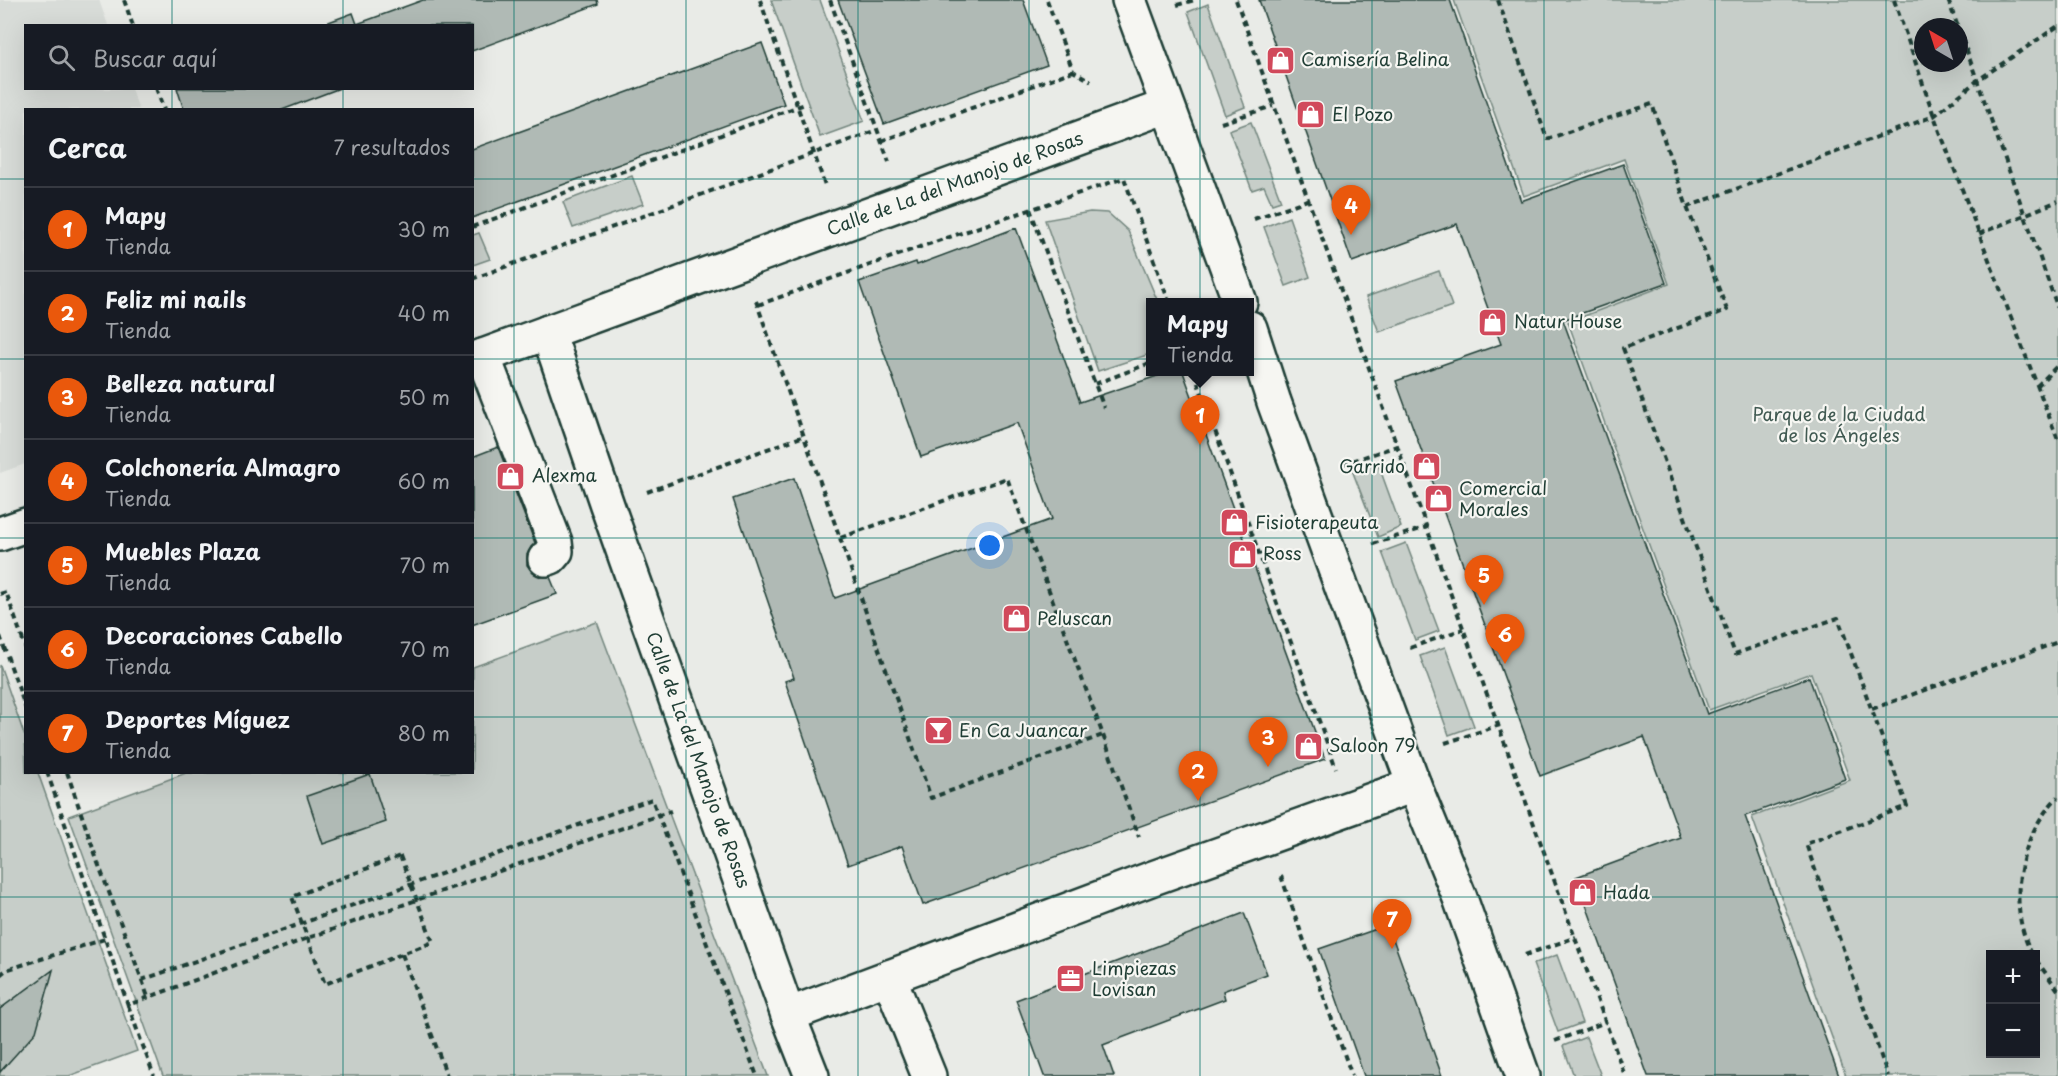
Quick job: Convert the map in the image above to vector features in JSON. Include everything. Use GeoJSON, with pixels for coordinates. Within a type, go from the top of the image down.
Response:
{"type":"FeatureCollection","features":[{"type":"Feature","properties":{"kind":"street"},"geometry":{"type":"LineString","coordinates":[[1129,0],[1238,298]]}},
{"type":"Feature","properties":{"kind":"street","name":"Calle de La del Manojo de Rosas"},"geometry":{"type":"LineString","coordinates":[[812,1076],[788,1015],[607,505],[548,332],[1167,106]]}},
{"type":"Feature","properties":{"kind":"street"},"geometry":{"type":"LineString","coordinates":[[545,559],[551,557],[556,551],[555,542],[478,358],[548,332]]}},
{"type":"Feature","properties":{"kind":"street"},"geometry":{"type":"LineString","coordinates":[[1254,340],[1278,413],[1414,785],[1460,898],[1523,1076]]}},
{"type":"Feature","properties":{"kind":"street"},"geometry":{"type":"LineString","coordinates":[[0,534],[24,526]]}},
{"type":"Feature","properties":{"kind":"street"},"geometry":{"type":"LineString","coordinates":[[788,1015],[1153,878],[1414,785]]}},
{"type":"Feature","properties":{"kind":"street"},"geometry":{"type":"LineString","coordinates":[[889,977],[929,1076]]}},
{"type":"Feature","properties":{"kind":"path"},"geometry":{"type":"LineString","coordinates":[[124,0],[132,24]]}},
{"type":"Feature","properties":{"kind":"path"},"geometry":{"type":"LineString","coordinates":[[760,0],[853,271]]}},
{"type":"Feature","properties":{"kind":"path"},"geometry":{"type":"LineString","coordinates":[[830,0],[920,247]]}},
{"type":"Feature","properties":{"kind":"path"},"geometry":{"type":"LineString","coordinates":[[1047,0],[1073,71],[1091,81]]}},
{"type":"Feature","properties":{"kind":"path"},"geometry":{"type":"LineString","coordinates":[[1177,5],[1195,0]]}},
{"type":"Feature","properties":{"kind":"path"},"geometry":{"type":"LineString","coordinates":[[1236,0],[1625,1076]]}},
{"type":"Feature","properties":{"kind":"path"},"geometry":{"type":"LineString","coordinates":[[1498,0],[1547,139],[1652,104],[1687,207],[1727,310],[1623,348],[1735,654],[1838,618],[1872,709],[1907,806],[1806,844],[1888,1076]]}},
{"type":"Feature","properties":{"kind":"path"},"geometry":{"type":"LineString","coordinates":[[1894,0],[1934,116],[2058,440]]}},
{"type":"Feature","properties":{"kind":"path"},"geometry":{"type":"LineString","coordinates":[[1948,0],[1955,18]]}},
{"type":"Feature","properties":{"kind":"path"},"geometry":{"type":"LineString","coordinates":[[1687,207],[1934,116],[1978,80],[2058,26]]}},
{"type":"Feature","properties":{"kind":"path"},"geometry":{"type":"LineString","coordinates":[[1968,53],[2058,309]]}},
{"type":"Feature","properties":{"kind":"path"},"geometry":{"type":"LineString","coordinates":[[881,141],[1073,71]]}},
{"type":"Feature","properties":{"kind":"path"},"geometry":{"type":"LineString","coordinates":[[157,90],[163,108]]}},
{"type":"Feature","properties":{"kind":"path"},"geometry":{"type":"LineString","coordinates":[[474,226],[805,104]]}},
{"type":"Feature","properties":{"kind":"path"},"geometry":{"type":"LineString","coordinates":[[1220,124],[1273,106]]}},
{"type":"Feature","properties":{"kind":"path"},"geometry":{"type":"LineString","coordinates":[[474,278],[877,130]]}},
{"type":"Feature","properties":{"kind":"path"},"geometry":{"type":"LineString","coordinates":[[758,306],[920,247],[1124,178],[1167,298]]}},
{"type":"Feature","properties":{"kind":"path"},"geometry":{"type":"LineString","coordinates":[[1254,219],[1307,200]]}},
{"type":"Feature","properties":{"kind":"path"},"geometry":{"type":"LineString","coordinates":[[1979,234],[2058,201]]}},
{"type":"Feature","properties":{"kind":"path"},"geometry":{"type":"LineString","coordinates":[[1030,209],[1104,408]]}},
{"type":"Feature","properties":{"kind":"path"},"geometry":{"type":"LineString","coordinates":[[742,261],[931,798],[1103,735]]}},
{"type":"Feature","properties":{"kind":"path"},"geometry":{"type":"LineString","coordinates":[[1095,384],[1146,365]]}},
{"type":"Feature","properties":{"kind":"path"},"geometry":{"type":"LineString","coordinates":[[2037,386],[2058,365]]}},
{"type":"Feature","properties":{"kind":"path"},"geometry":{"type":"LineString","coordinates":[[1195,376],[1337,767],[1328,771]]}},
{"type":"Feature","properties":{"kind":"path"},"geometry":{"type":"LineString","coordinates":[[607,505],[804,436]]}},
{"type":"Feature","properties":{"kind":"path"},"geometry":{"type":"LineString","coordinates":[[1343,464],[1397,446]]}},
{"type":"Feature","properties":{"kind":"path"},"geometry":{"type":"LineString","coordinates":[[840,538],[1007,478],[1103,735],[1153,878]]}},
{"type":"Feature","properties":{"kind":"path"},"geometry":{"type":"LineString","coordinates":[[1372,544],[1427,527]]}},
{"type":"Feature","properties":{"kind":"path"},"geometry":{"type":"LineString","coordinates":[[0,594],[6,592],[24,643]]}},
{"type":"Feature","properties":{"kind":"path"},"geometry":{"type":"LineString","coordinates":[[1410,648],[1463,629]]}},
{"type":"Feature","properties":{"kind":"path"},"geometry":{"type":"LineString","coordinates":[[0,636],[24,704]]}},
{"type":"Feature","properties":{"kind":"path"},"geometry":{"type":"LineString","coordinates":[[1872,709],[2058,642]]}},
{"type":"Feature","properties":{"kind":"path"},"geometry":{"type":"LineString","coordinates":[[1444,743],[1500,725]]}},
{"type":"Feature","properties":{"kind":"path"},"geometry":{"type":"LineString","coordinates":[[48,774],[154,1076]]}},
{"type":"Feature","properties":{"kind":"path"},"geometry":{"type":"LineString","coordinates":[[68,774],[148,997]]}},
{"type":"Feature","properties":{"kind":"path"},"geometry":{"type":"LineString","coordinates":[[2031,950],[2021,921],[2018,897],[2022,862],[2032,834],[2046,809],[2058,797]]}},
{"type":"Feature","properties":{"kind":"path"},"geometry":{"type":"LineString","coordinates":[[142,980],[652,799],[757,1076]]}},
{"type":"Feature","properties":{"kind":"path"},"geometry":{"type":"LineString","coordinates":[[128,1005],[308,938],[677,809]]}},
{"type":"Feature","properties":{"kind":"path"},"geometry":{"type":"LineString","coordinates":[[1268,838],[1352,1076]]}},
{"type":"Feature","properties":{"kind":"path"},"geometry":{"type":"LineString","coordinates":[[400,856],[411,885],[433,942],[325,984],[292,897],[400,856]]}},
{"type":"Feature","properties":{"kind":"path"},"geometry":{"type":"LineString","coordinates":[[1524,955],[1576,937]]}},
{"type":"Feature","properties":{"kind":"path"},"geometry":{"type":"LineString","coordinates":[[0,975],[6,970],[105,939]]}},
{"type":"Feature","properties":{"kind":"path"},"geometry":{"type":"LineString","coordinates":[[402,954],[447,1076]]}},
{"type":"Feature","properties":{"kind":"path"},"geometry":{"type":"LineString","coordinates":[[2040,965],[2058,990]]}},
{"type":"Feature","properties":{"kind":"path"},"geometry":{"type":"LineString","coordinates":[[1554,1041],[1606,1022]]}},
{"type":"Feature","properties":{"kind":"shaded area"},"geometry":{"type":"Polygon","coordinates":[[[0,0],[99,0],[108,24],[24,24],[24,90],[131,90],[139,108],[24,108],[24,464],[0,473],[0,0]]]}},
{"type":"Feature","properties":{"kind":"green space"},"geometry":{"type":"Polygon","coordinates":[[[771,0],[820,0],[864,121],[820,137],[771,0]]]}},
{"type":"Feature","properties":{"kind":"green space","name":"Parque de la Ciudad de los Ángeles"},"geometry":{"type":"Polygon","coordinates":[[[1454,0],[2058,0],[2058,1076],[1846,1076],[1752,817],[1850,780],[1811,673],[1709,710],[1568,322],[1669,284],[1624,159],[1524,196],[1454,0]]]}},
{"type":"Feature","properties":{"kind":"green space"},"geometry":{"type":"Polygon","coordinates":[[[1208,4],[1245,107],[1225,115],[1188,12],[1208,4]]]}},
{"type":"Feature","properties":{"kind":"green space"},"geometry":{"type":"Polygon","coordinates":[[[1251,122],[1281,201],[1272,204],[1264,186],[1252,190],[1229,130],[1251,122]]]}},
{"type":"Feature","properties":{"kind":"green space"},"geometry":{"type":"Polygon","coordinates":[[[632,176],[643,204],[573,228],[563,202],[632,176]]]}},
{"type":"Feature","properties":{"kind":"green space"},"geometry":{"type":"Polygon","coordinates":[[[1090,212],[1108,213],[1128,231],[1156,298],[1146,298],[1146,355],[1098,371],[1045,220],[1090,212]]]}},
{"type":"Feature","properties":{"kind":"green space"},"geometry":{"type":"Polygon","coordinates":[[[1289,217],[1310,277],[1286,286],[1264,227],[1289,217]]]}},
{"type":"Feature","properties":{"kind":"green space"},"geometry":{"type":"Polygon","coordinates":[[[479,233],[490,259],[474,265],[474,235],[479,233]]]}},
{"type":"Feature","properties":{"kind":"green space"},"geometry":{"type":"Polygon","coordinates":[[[1439,271],[1452,306],[1379,332],[1366,297],[1439,271]]]}},
{"type":"Feature","properties":{"kind":"green space"},"geometry":{"type":"Polygon","coordinates":[[[1377,461],[1401,527],[1378,537],[1352,470],[1377,461]]]}},
{"type":"Feature","properties":{"kind":"green space"},"geometry":{"type":"Polygon","coordinates":[[[1406,543],[1439,631],[1415,640],[1382,552],[1406,543]]]}},
{"type":"Feature","properties":{"kind":"green space"},"geometry":{"type":"Polygon","coordinates":[[[597,622],[768,1076],[163,1076],[69,816],[183,774],[474,774],[474,667],[597,622]]]}},
{"type":"Feature","properties":{"kind":"green space"},"geometry":{"type":"Polygon","coordinates":[[[1445,647],[1474,726],[1449,735],[1420,656],[1445,647]]]}},
{"type":"Feature","properties":{"kind":"green space"},"geometry":{"type":"Polygon","coordinates":[[[0,665],[24,734],[24,774],[38,774],[137,1051],[69,1076],[0,1076],[0,665]]]}},
{"type":"Feature","properties":{"kind":"green space"},"geometry":{"type":"Polygon","coordinates":[[[1557,955],[1582,1023],[1558,1032],[1533,964],[1557,955]]]}},
{"type":"Feature","properties":{"kind":"green space"},"geometry":{"type":"Polygon","coordinates":[[[1586,1037],[1601,1076],[1574,1076],[1563,1046],[1586,1037]]]}},
{"type":"Feature","properties":{"kind":"building"},"geometry":{"type":"Polygon","coordinates":[[[423,0],[597,0],[598,4],[474,50],[474,24],[357,24],[423,0]]]}},
{"type":"Feature","properties":{"kind":"building"},"geometry":{"type":"Polygon","coordinates":[[[838,0],[1023,0],[1047,65],[884,124],[838,0]]]}},
{"type":"Feature","properties":{"kind":"building"},"geometry":{"type":"Polygon","coordinates":[[[1259,0],[1450,0],[1521,201],[1623,164],[1666,283],[1563,320],[1707,714],[1809,677],[1845,779],[1745,816],[1839,1076],[1648,1076],[1576,877],[1681,838],[1644,737],[1540,776],[1396,381],[1501,344],[1457,224],[1352,262],[1259,0]]]}},
{"type":"Feature","properties":{"kind":"building"},"geometry":{"type":"Polygon","coordinates":[[[353,13],[357,24],[323,24],[353,13]]]}},
{"type":"Feature","properties":{"kind":"building"},"geometry":{"type":"Polygon","coordinates":[[[762,43],[784,104],[474,217],[474,148],[762,43]]]}},
{"type":"Feature","properties":{"kind":"building"},"geometry":{"type":"Polygon","coordinates":[[[178,90],[335,90],[287,108],[183,108],[178,90]]]}},
{"type":"Feature","properties":{"kind":"building"},"geometry":{"type":"Polygon","coordinates":[[[1016,228],[1080,402],[1157,376],[1184,376],[1325,759],[923,905],[902,846],[848,865],[785,681],[794,678],[733,499],[794,478],[835,598],[1052,519],[1017,423],[921,457],[859,282],[916,262],[917,265],[1016,228]]]}},
{"type":"Feature","properties":{"kind":"building"},"geometry":{"type":"Polygon","coordinates":[[[498,447],[535,543],[527,555],[527,565],[533,573],[542,577],[550,577],[557,594],[474,624],[474,456],[498,447]]]}},
{"type":"Feature","properties":{"kind":"building"},"geometry":{"type":"Polygon","coordinates":[[[370,774],[386,822],[323,844],[307,796],[370,774]]]}},
{"type":"Feature","properties":{"kind":"building"},"geometry":{"type":"Polygon","coordinates":[[[1244,913],[1267,974],[1223,991],[1225,999],[1103,1045],[1114,1076],[1044,1076],[1016,1000],[1244,913]]]}},
{"type":"Feature","properties":{"kind":"building"},"geometry":{"type":"Polygon","coordinates":[[[1388,925],[1442,1076],[1364,1076],[1319,949],[1388,925]]]}},
{"type":"Feature","properties":{"kind":"building"},"geometry":{"type":"Polygon","coordinates":[[[53,970],[36,1032],[0,1072],[0,1009],[53,970]]]}},
{"type":"Feature","properties":{"kind":"place","name":"Camisería Belina"},"geometry":{"type":"Point","coordinates":[1280,60]}},
{"type":"Feature","properties":{"kind":"place","name":"El Pozo"},"geometry":{"type":"Point","coordinates":[1311,115]}},
{"type":"Feature","properties":{"kind":"place","name":"Colchonería Almagro"},"geometry":{"type":"Point","coordinates":[1351,235]}},
{"type":"Feature","properties":{"kind":"place","name":"Natur House"},"geometry":{"type":"Point","coordinates":[1493,322]}},
{"type":"Feature","properties":{"kind":"place","name":"Mapy"},"geometry":{"type":"Point","coordinates":[1200,445]}},
{"type":"Feature","properties":{"kind":"place","name":"Garrido"},"geometry":{"type":"Point","coordinates":[1426,467]}},
{"type":"Feature","properties":{"kind":"place","name":"Alexma"},"geometry":{"type":"Point","coordinates":[511,476]}},
{"type":"Feature","properties":{"kind":"place","name":"Comercial Morales"},"geometry":{"type":"Point","coordinates":[1438,499]}},
{"type":"Feature","properties":{"kind":"place","name":"Fisioterapeuta"},"geometry":{"type":"Point","coordinates":[1234,523]}},
{"type":"Feature","properties":{"kind":"place","name":"Ross"},"geometry":{"type":"Point","coordinates":[1242,554]}},
{"type":"Feature","properties":{"kind":"place","name":"Muebles Plaza"},"geometry":{"type":"Point","coordinates":[1484,605]}},
{"type":"Feature","properties":{"kind":"place","name":"Peluscan"},"geometry":{"type":"Point","coordinates":[1016,619]}},
{"type":"Feature","properties":{"kind":"place","name":"Decoraciones Cabello"},"geometry":{"type":"Point","coordinates":[1505,664]}},
{"type":"Feature","properties":{"kind":"place","name":"En Ca Juancar"},"geometry":{"type":"Point","coordinates":[938,731]}},
{"type":"Feature","properties":{"kind":"place","name":"Saloon 79"},"geometry":{"type":"Point","coordinates":[1308,746]}},
{"type":"Feature","properties":{"kind":"place","name":"Belleza natural"},"geometry":{"type":"Point","coordinates":[1268,767]}},
{"type":"Feature","properties":{"kind":"place","name":"Feliz mi nails"},"geometry":{"type":"Point","coordinates":[1198,801]}},
{"type":"Feature","properties":{"kind":"place","name":"Hada"},"geometry":{"type":"Point","coordinates":[1582,893]}},
{"type":"Feature","properties":{"kind":"place","name":"Deportes Míguez"},"geometry":{"type":"Point","coordinates":[1392,949]}},
{"type":"Feature","properties":{"kind":"place","name":"Limpiezas Lovisan"},"geometry":{"type":"Point","coordinates":[1071,979]}}]}
